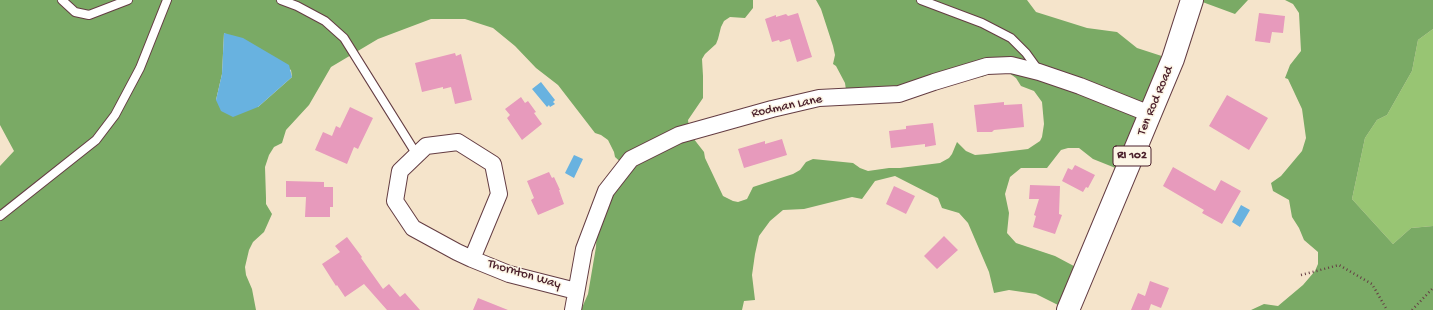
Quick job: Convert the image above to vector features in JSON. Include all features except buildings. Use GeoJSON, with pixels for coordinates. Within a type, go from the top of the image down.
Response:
{"type":"FeatureCollection","features":[{"type":"Feature","properties":{"kind":"main road","name":"Ten Rod Road"},"geometry":{"type":"LineString","coordinates":[[1068,310],[1173,59],[1192,0]]}},
{"type":"Feature","properties":{"kind":"street","name":"Rodman Lane"},"geometry":{"type":"LineString","coordinates":[[572,310],[584,249],[606,191],[631,159],[680,135],[772,109],[819,98],[899,94],[987,66],[1011,65],[1039,72],[1080,86],[1150,114]]}},
{"type":"Feature","properties":{"kind":"street","name":"Thornton Way"},"geometry":{"type":"LineString","coordinates":[[472,258],[499,194],[493,164],[458,142],[426,146],[400,171],[395,201],[413,228],[456,252],[509,274],[576,291]]}},
{"type":"Feature","properties":{"kind":"lane"},"geometry":{"type":"LineString","coordinates":[[62,0],[75,12],[89,15],[128,0]]}},
{"type":"Feature","properties":{"kind":"lane"},"geometry":{"type":"LineString","coordinates":[[0,216],[96,140],[115,114],[140,68],[167,0]]}},
{"type":"Feature","properties":{"kind":"lane"},"geometry":{"type":"LineString","coordinates":[[282,0],[325,21],[344,38],[417,155]]}},
{"type":"Feature","properties":{"kind":"lane"},"geometry":{"type":"LineString","coordinates":[[921,0],[982,23],[1011,38],[1026,53],[1039,72]]}},
{"type":"Feature","properties":{"kind":"path"},"geometry":{"type":"LineString","coordinates":[[1301,275],[1339,266],[1372,284],[1387,310]]}},
{"type":"Feature","properties":{"kind":"path"},"geometry":{"type":"LineString","coordinates":[[1412,310],[1433,288]]}},
{"type":"Feature","properties":{"kind":"green space"},"geometry":{"type":"Polygon","coordinates":[[[0,0],[753,0],[753,8],[745,18],[730,17],[724,21],[716,44],[705,54],[702,59],[703,98],[688,120],[690,134],[704,152],[705,158],[723,196],[738,202],[747,199],[753,187],[793,174],[800,170],[806,162],[813,159],[853,163],[868,171],[900,168],[940,163],[949,158],[957,142],[966,151],[975,155],[1028,149],[1040,141],[1042,137],[1044,124],[1042,102],[1034,91],[1021,86],[1016,78],[1009,73],[994,71],[982,77],[977,74],[903,88],[846,90],[845,83],[836,66],[833,64],[835,55],[833,46],[821,9],[816,0],[1027,0],[1036,12],[1087,28],[1117,32],[1137,48],[1174,60],[1128,173],[1093,159],[1079,148],[1068,148],[1061,150],[1047,168],[1021,168],[1010,177],[1005,194],[1009,213],[1007,233],[1016,243],[1055,256],[1087,273],[1068,310],[1036,294],[1009,290],[994,293],[989,272],[968,223],[959,213],[942,208],[938,198],[895,176],[875,181],[862,199],[852,197],[804,209],[783,210],[770,221],[759,236],[755,254],[752,275],[755,300],[744,301],[742,310],[581,310],[588,294],[596,247],[597,225],[625,166],[615,157],[608,140],[595,133],[558,85],[536,68],[515,46],[493,28],[465,19],[431,19],[378,39],[331,67],[309,105],[286,130],[282,143],[274,147],[269,155],[265,167],[266,204],[272,214],[264,232],[253,242],[249,250],[245,267],[246,275],[252,289],[256,310],[0,310],[0,166],[14,151],[0,125],[0,0]],[[224,33],[222,74],[216,100],[258,107],[292,77],[291,70],[224,33]]]}},
{"type":"Feature","properties":{"kind":"green space"},"geometry":{"type":"Polygon","coordinates":[[[1197,0],[1248,0],[1235,14],[1197,0]]]}},
{"type":"Feature","properties":{"kind":"green space"},"geometry":{"type":"Polygon","coordinates":[[[1285,0],[1433,0],[1433,29],[1418,40],[1412,71],[1387,115],[1377,120],[1365,138],[1352,199],[1393,244],[1411,228],[1433,226],[1433,310],[1251,310],[1264,304],[1278,306],[1303,285],[1315,271],[1318,264],[1318,252],[1304,240],[1292,217],[1289,200],[1273,191],[1271,183],[1281,176],[1302,151],[1306,138],[1302,109],[1288,79],[1285,78],[1290,65],[1301,51],[1299,13],[1293,4],[1285,0]]]}},
{"type":"Feature","properties":{"kind":"green space"},"geometry":{"type":"Polygon","coordinates":[[[1433,29],[1433,226],[1411,228],[1393,244],[1352,199],[1365,138],[1377,120],[1387,115],[1412,71],[1418,40],[1433,29]]]}},
{"type":"Feature","properties":{"kind":"water"},"geometry":{"type":"Polygon","coordinates":[[[224,33],[243,38],[289,65],[292,77],[258,107],[233,117],[221,111],[216,100],[222,74],[224,33]]]}},
{"type":"Feature","properties":{"kind":"water"},"geometry":{"type":"Polygon","coordinates":[[[541,82],[555,100],[553,102],[555,104],[550,107],[549,105],[547,107],[532,89],[541,82]]]}},
{"type":"Feature","properties":{"kind":"water"},"geometry":{"type":"Polygon","coordinates":[[[574,155],[583,159],[574,178],[565,173],[574,155]]]}},
{"type":"Feature","properties":{"kind":"water"},"geometry":{"type":"Polygon","coordinates":[[[1241,205],[1250,210],[1240,227],[1232,222],[1241,205]]]}}]}
